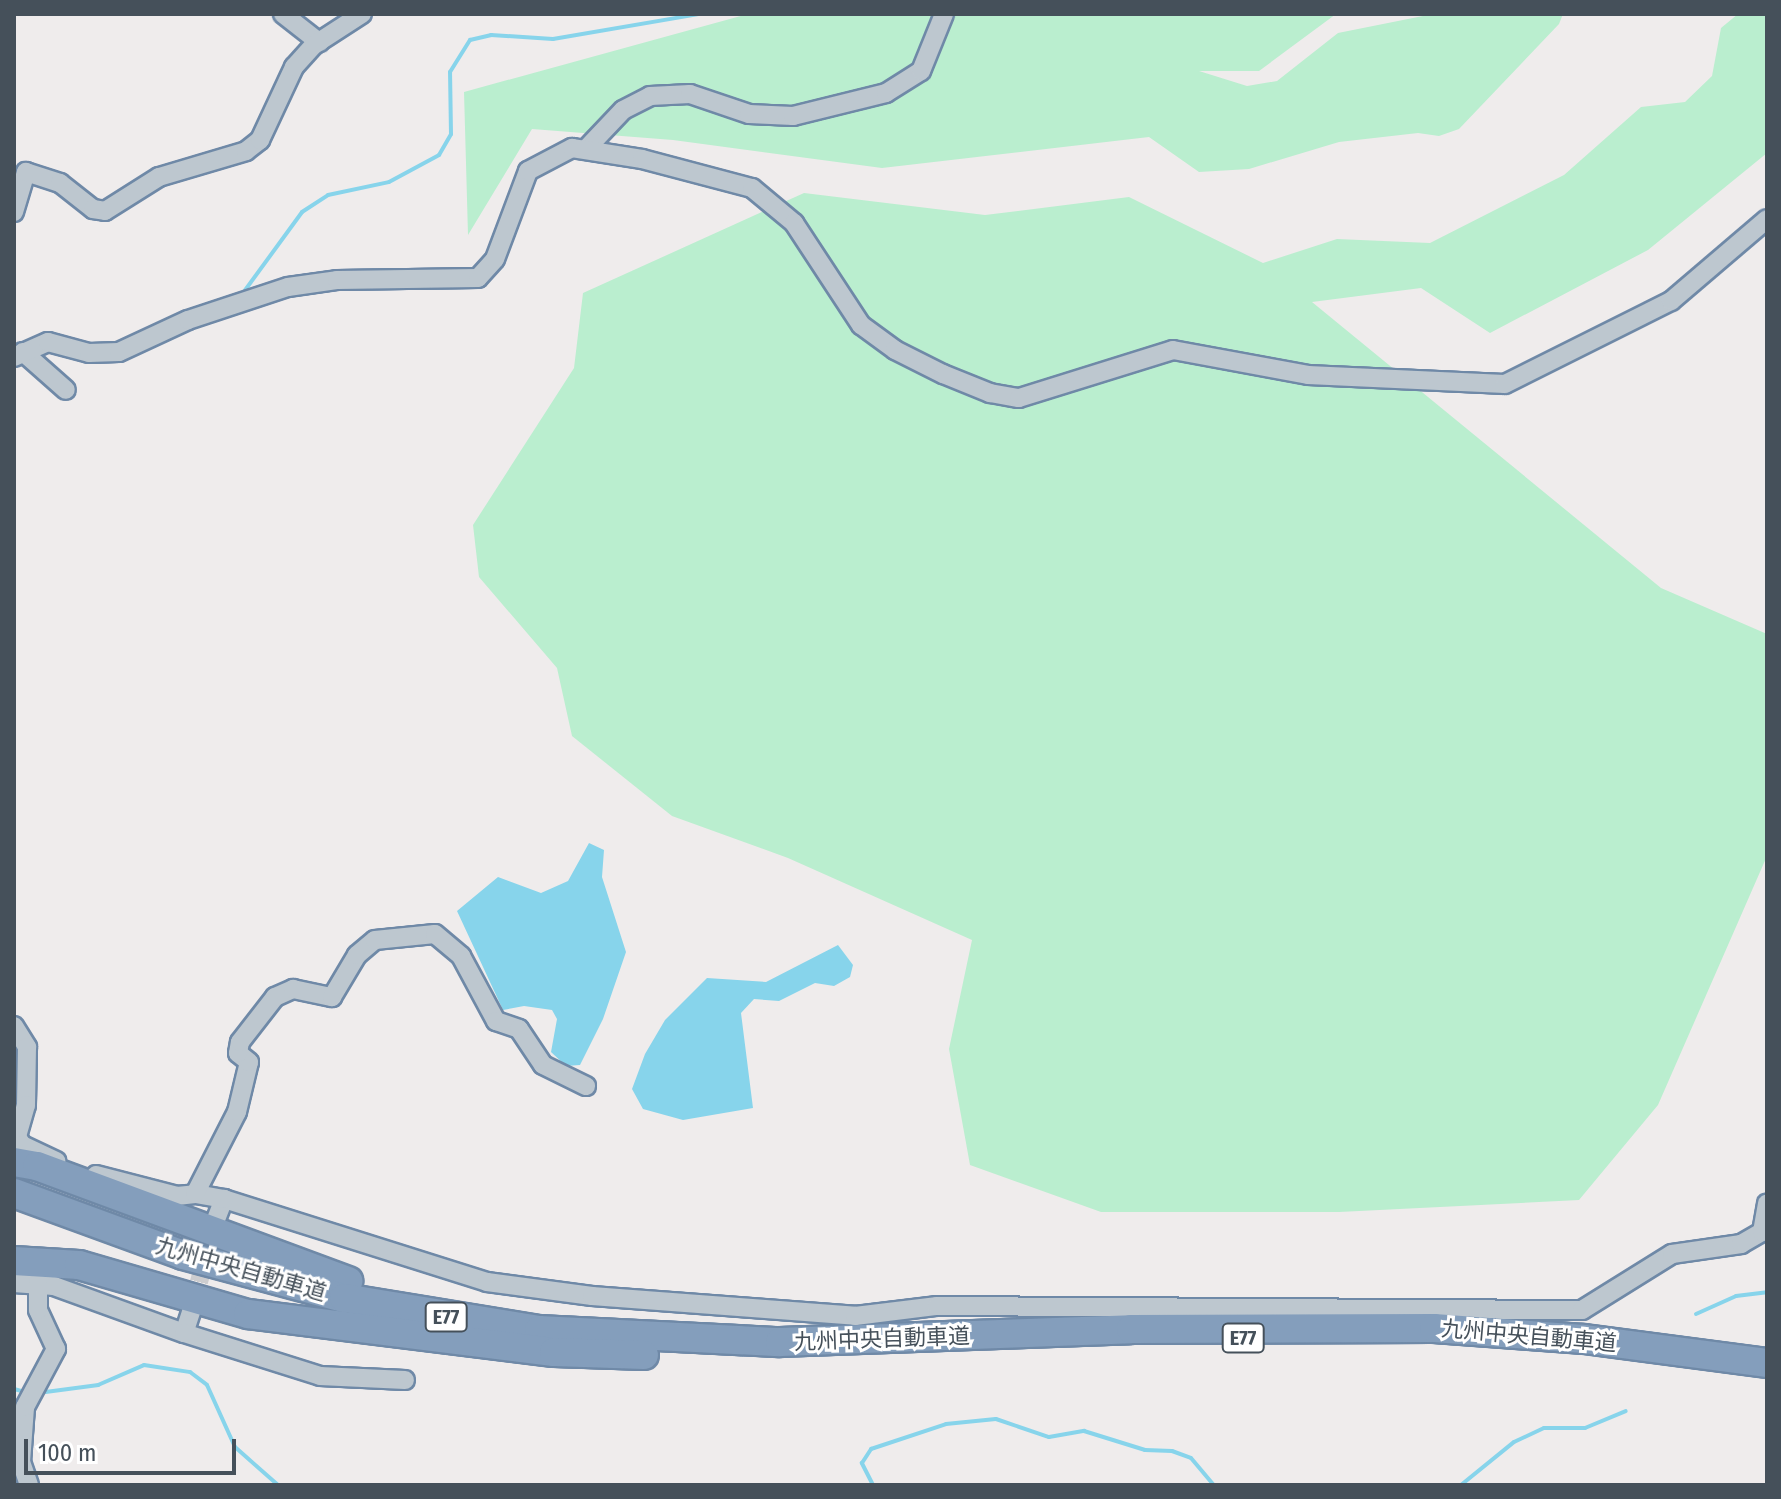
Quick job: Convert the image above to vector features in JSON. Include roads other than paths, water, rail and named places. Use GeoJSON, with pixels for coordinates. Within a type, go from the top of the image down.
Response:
{"type":"FeatureCollection","features":[{"type":"Feature","properties":{"kind":"highway"},"geometry":{"type":"LineString","coordinates":[[14,1162],[37,1166],[306,1267],[415,1300],[612,1326],[895,1339]]}},
{"type":"Feature","properties":{"kind":"highway","name":"九州中央自動車道"},"geometry":{"type":"LineString","coordinates":[[14,1193],[183,1255],[419,1313],[625,1338],[895,1339],[1131,1329],[1434,1328],[1584,1339],[1767,1363]]}},
{"type":"Feature","properties":{"kind":"highway","name":"九州中央自動車道"},"geometry":{"type":"LineString","coordinates":[[14,1207],[191,1271],[357,1316],[538,1341],[717,1354],[1294,1337],[1582,1351],[1767,1376]]}},
{"type":"Feature","properties":{"kind":"highway"},"geometry":{"type":"LineString","coordinates":[[14,1261],[79,1265],[248,1314],[591,1355],[717,1354]]}},
{"type":"Feature","properties":{"kind":"street"},"geometry":{"type":"LineString","coordinates":[[283,14],[319,42]]}},
{"type":"Feature","properties":{"kind":"street"},"geometry":{"type":"LineString","coordinates":[[14,212],[26,172],[60,183],[93,209],[105,211],[159,177],[246,151],[260,140],[288,76],[319,42],[362,14]]}},
{"type":"Feature","properties":{"kind":"street"},"geometry":{"type":"LineString","coordinates":[[587,148],[623,110],[650,96],[690,94],[749,114],[771,115],[860,103],[906,84],[921,71],[944,14]]}},
{"type":"Feature","properties":{"kind":"street"},"geometry":{"type":"LineString","coordinates":[[19,354],[56,342],[89,353],[119,352],[201,315],[288,287],[337,280],[468,282],[487,271],[495,259],[528,171],[560,152],[587,148],[728,179],[762,194],[802,233],[861,325],[895,350],[943,374],[990,393],[1019,398],[1173,350],[1246,360],[1308,375],[1505,384],[1671,301],[1767,219]]}},
{"type":"Feature","properties":{"kind":"street"},"geometry":{"type":"LineString","coordinates":[[19,354],[66,390]]}},
{"type":"Feature","properties":{"kind":"street"},"geometry":{"type":"LineString","coordinates":[[195,1194],[237,1112],[249,1062],[238,1053],[255,1019],[275,997],[293,989],[332,997],[357,955],[375,940],[435,934],[461,956],[496,1021],[519,1029],[543,1065],[586,1086]]}},
{"type":"Feature","properties":{"kind":"street"},"geometry":{"type":"LineString","coordinates":[[14,1026],[27,1047],[26,1105],[17,1137],[22,1145],[81,1171],[177,1196],[195,1194],[224,1199],[487,1282],[592,1296],[855,1316],[937,1306],[1582,1310],[1672,1254],[1713,1251],[1762,1232],[1767,1203]]}},
{"type":"Feature","properties":{"kind":"street"},"geometry":{"type":"LineString","coordinates":[[215,1222],[224,1199]]}},
{"type":"Feature","properties":{"kind":"street"},"geometry":{"type":"LineString","coordinates":[[14,1283],[38,1283],[320,1376],[405,1380]]}},
{"type":"Feature","properties":{"kind":"street"},"geometry":{"type":"LineString","coordinates":[[29,1485],[18,1462],[25,1407],[56,1349],[38,1310],[38,1283]]}},
{"type":"Feature","properties":{"kind":"street"},"geometry":{"type":"LineString","coordinates":[[184,1333],[192,1309]]}},
{"type":"Feature","properties":{"kind":"water"},"geometry":{"type":"Polygon","coordinates":[[[589,843],[604,850],[602,877],[626,952],[603,1019],[580,1065],[566,1066],[551,1052],[557,1019],[552,1010],[524,1006],[503,1010],[457,911],[498,877],[541,893],[568,881],[589,843]]]}},
{"type":"Feature","properties":{"kind":"water"},"geometry":{"type":"Polygon","coordinates":[[[838,945],[853,965],[850,977],[834,986],[815,983],[779,1001],[754,999],[741,1013],[753,1108],[683,1120],[643,1109],[632,1089],[645,1054],[665,1020],[707,978],[766,982],[838,945]]]}},
{"type":"Feature","properties":{"kind":"waterway"},"geometry":{"type":"LineString","coordinates":[[243,293],[302,212],[328,195],[389,182],[439,155],[451,134],[450,72],[470,40],[491,35],[553,39],[700,14]]}},
{"type":"Feature","properties":{"kind":"waterway"},"geometry":{"type":"LineString","coordinates":[[1696,1314],[1736,1296],[1767,1292]]}},
{"type":"Feature","properties":{"kind":"waterway"},"geometry":{"type":"LineString","coordinates":[[38,1393],[98,1385],[144,1365],[190,1372],[207,1385],[235,1447],[278,1485]]}},
{"type":"Feature","properties":{"kind":"waterway"},"geometry":{"type":"LineString","coordinates":[[14,1389],[25,1392]]}},
{"type":"Feature","properties":{"kind":"waterway"},"geometry":{"type":"LineString","coordinates":[[1461,1485],[1514,1442],[1544,1428],[1585,1428],[1626,1411]]}},
{"type":"Feature","properties":{"kind":"waterway"},"geometry":{"type":"LineString","coordinates":[[873,1485],[862,1463],[871,1449],[946,1424],[996,1419],[1049,1437],[1084,1431],[1145,1450],[1172,1451],[1191,1458],[1214,1485]]}},
{"type":"Feature","properties":{"kind":"tunnel"},"geometry":{"type":"LineString","coordinates":[[192,1308],[215,1222]]}}]}
